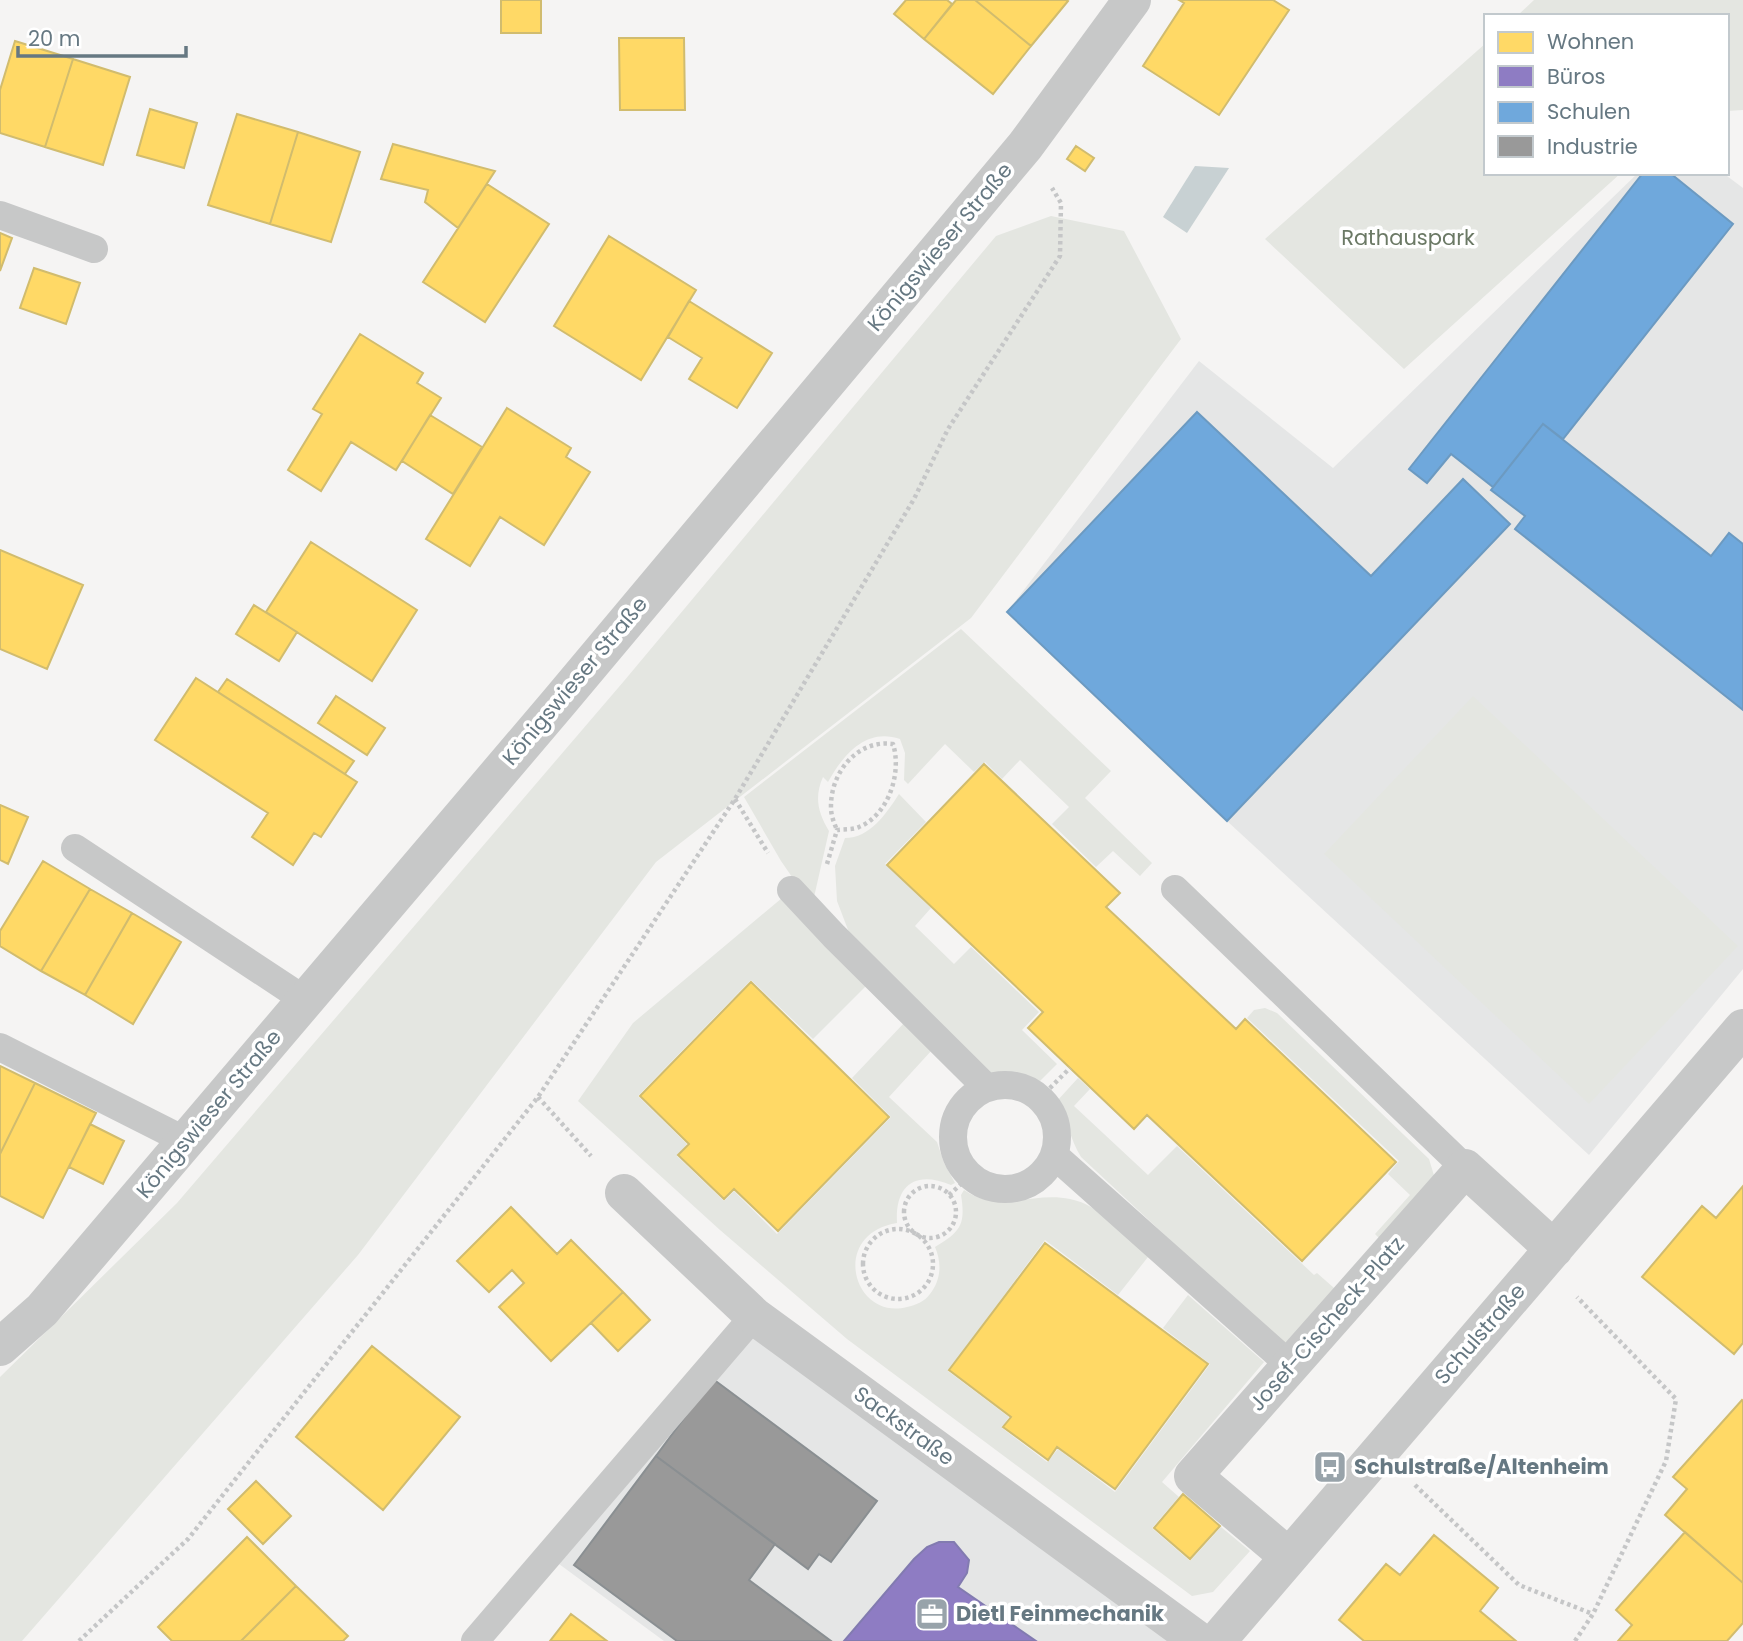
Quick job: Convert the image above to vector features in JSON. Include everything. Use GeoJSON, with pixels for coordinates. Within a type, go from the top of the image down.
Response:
{"type":"FeatureCollection","features":[{"type":"Feature","properties":{"kind":"street","name":"Königswieser Straße"},"geometry":{"type":"LineString","coordinates":[[0,1347],[41,1310],[568,691],[1025,146],[1132,0]]}},
{"type":"Feature","properties":{"kind":"street","name":"Schulstraße"},"geometry":{"type":"LineString","coordinates":[[1217,1641],[1743,1028]]}},
{"type":"Feature","properties":{"kind":"street"},"geometry":{"type":"LineString","coordinates":[[1465,1168],[1548,1255]]}},
{"type":"Feature","properties":{"kind":"street","name":"Josef-Cischeck-Platz"},"geometry":{"type":"LineString","coordinates":[[1289,1557],[1193,1476],[1465,1168]]}},
{"type":"Feature","properties":{"kind":"street","name":"Sackstraße"},"geometry":{"type":"LineString","coordinates":[[624,1193],[754,1316],[1199,1641]]}},
{"type":"Feature","properties":{"kind":"lane"},"geometry":{"type":"LineString","coordinates":[[0,215],[94,249]]}},
{"type":"Feature","properties":{"kind":"lane"},"geometry":{"type":"LineString","coordinates":[[75,848],[305,1000]]}},
{"type":"Feature","properties":{"kind":"lane"},"geometry":{"type":"LineString","coordinates":[[1175,889],[1465,1168]]}},
{"type":"Feature","properties":{"kind":"lane"},"geometry":{"type":"LineString","coordinates":[[791,890],[987,1088]]}},
{"type":"Feature","properties":{"kind":"lane"},"geometry":{"type":"LineString","coordinates":[[0,1047],[186,1141]]}},
{"type":"Feature","properties":{"kind":"lane"},"geometry":{"type":"LineString","coordinates":[[1006,1085],[1024,1088],[1040,1098],[1052,1113],[1058,1131],[1054,1155],[1049,1166],[1033,1182],[1012,1189],[960,1186],[952,1137],[957,1115],[971,1097],[987,1088],[1006,1085]]}},
{"type":"Feature","properties":{"kind":"lane"},"geometry":{"type":"LineString","coordinates":[[1054,1155],[1290,1365]]}},
{"type":"Feature","properties":{"kind":"lane"},"geometry":{"type":"LineString","coordinates":[[474,1641],[754,1316]]}},
{"type":"Feature","properties":{"kind":"path"},"geometry":{"type":"LineString","coordinates":[[79,1641],[188,1539],[538,1097],[735,799],[914,499],[948,429],[1060,256],[1061,203],[1025,146]]}},
{"type":"Feature","properties":{"kind":"path"},"geometry":{"type":"LineString","coordinates":[[834,936],[825,903],[826,867],[837,830],[830,811],[832,792],[838,775],[862,748],[878,742],[893,744],[897,755],[897,771],[892,791],[877,813],[860,827],[837,830]]}},
{"type":"Feature","properties":{"kind":"path"},"geometry":{"type":"LineString","coordinates":[[735,799],[791,890]]}},
{"type":"Feature","properties":{"kind":"path"},"geometry":{"type":"LineString","coordinates":[[1040,1098],[1070,1068]]}},
{"type":"Feature","properties":{"kind":"path"},"geometry":{"type":"LineString","coordinates":[[538,1097],[624,1193]]}},
{"type":"Feature","properties":{"kind":"path"},"geometry":{"type":"LineString","coordinates":[[960,1186],[947,1191],[934,1186],[920,1187],[909,1194],[904,1207],[905,1220],[912,1232],[925,1242],[932,1256],[932,1271],[926,1286],[914,1296],[899,1300],[884,1297],[871,1288],[863,1274],[863,1258],[870,1244],[882,1233],[897,1229],[912,1232],[925,1237],[939,1236],[950,1229],[956,1216],[954,1203],[960,1186]]}},
{"type":"Feature","properties":{"kind":"path"},"geometry":{"type":"LineString","coordinates":[[1548,1255],[1675,1399],[1666,1461],[1593,1614],[1575,1641]]}},
{"type":"Feature","properties":{"kind":"path"},"geometry":{"type":"LineString","coordinates":[[1380,1451],[1519,1585],[1593,1614]]}},
{"type":"Feature","properties":{"kind":"shaded area"},"geometry":{"type":"Polygon","coordinates":[[[1195,166],[1229,168],[1187,233],[1163,217],[1195,166]]]}},
{"type":"Feature","properties":{"kind":"shaded area"},"geometry":{"type":"Polygon","coordinates":[[[1636,175],[1726,175],[1743,188],[1743,969],[1589,1155],[1227,821],[1007,612],[1199,361],[1333,468],[1636,175]]]}},
{"type":"Feature","properties":{"kind":"shaded area","name":"Dietl Feinmechanik"},"geometry":{"type":"Polygon","coordinates":[[[749,1322],[1169,1641],[664,1641],[559,1564],[749,1322]]]}},
{"type":"Feature","properties":{"kind":"green space"},"geometry":{"type":"Polygon","coordinates":[[[1534,0],[1743,0],[1743,110],[1729,111],[1729,14],[1519,14],[1534,0]]]}},
{"type":"Feature","properties":{"kind":"green space","name":"Rathauspark"},"geometry":{"type":"Polygon","coordinates":[[[1484,45],[1484,175],[1619,175],[1404,369],[1265,239],[1484,45]]]}},
{"type":"Feature","properties":{"kind":"green space"},"geometry":{"type":"Polygon","coordinates":[[[1051,216],[1124,231],[1181,339],[971,618],[656,862],[358,1255],[22,1641],[0,1641],[0,1377],[177,1203],[624,681],[996,236],[1051,216]]]}},
{"type":"Feature","properties":{"kind":"green space"},"geometry":{"type":"Polygon","coordinates":[[[961,629],[1111,771],[1085,798],[1152,863],[1140,876],[1113,851],[1096,867],[1052,824],[1069,807],[1020,760],[1002,779],[985,762],[974,772],[945,744],[908,784],[904,780],[905,753],[900,739],[877,737],[866,740],[848,753],[828,782],[823,777],[818,805],[829,831],[812,906],[781,861],[744,797],[961,629]]]}},
{"type":"Feature","properties":{"kind":"green space"},"geometry":{"type":"Polygon","coordinates":[[[1473,696],[1738,946],[1589,1104],[1324,854],[1473,696]]]}},
{"type":"Feature","properties":{"kind":"green space"},"geometry":{"type":"Polygon","coordinates":[[[899,794],[926,822],[885,864],[931,908],[915,926],[954,964],[971,947],[1039,1012],[1022,1030],[1057,1064],[1039,1082],[1018,1076],[992,1076],[850,935],[837,901],[835,866],[845,838],[854,837],[870,829],[883,817],[899,794]]]}},
{"type":"Feature","properties":{"kind":"green space"},"geometry":{"type":"Polygon","coordinates":[[[782,898],[866,986],[813,1039],[751,980],[638,1096],[687,1144],[677,1156],[724,1201],[734,1191],[777,1234],[891,1117],[852,1078],[904,1023],[932,1050],[889,1097],[937,1142],[955,1183],[951,1185],[927,1179],[918,1180],[904,1190],[897,1210],[897,1223],[876,1230],[862,1243],[856,1258],[856,1274],[862,1289],[873,1301],[888,1308],[907,1307],[928,1297],[934,1289],[939,1271],[935,1247],[959,1227],[963,1214],[961,1195],[964,1190],[990,1200],[1056,1197],[1070,1199],[1103,1214],[1148,1257],[1118,1295],[1045,1240],[948,1371],[1009,1417],[1002,1428],[1047,1462],[1058,1449],[1115,1492],[1210,1364],[1163,1328],[1188,1295],[1264,1362],[1162,1482],[1179,1497],[1152,1528],[1190,1561],[1221,1527],[1250,1551],[1213,1592],[1192,1596],[847,1339],[720,1230],[578,1101],[633,1023],[782,898]]]}},
{"type":"Feature","properties":{"kind":"green space"},"geometry":{"type":"Polygon","coordinates":[[[1265,1008],[1277,1013],[1429,1159],[1436,1182],[1387,1246],[1375,1234],[1410,1195],[1388,1174],[1399,1161],[1247,1018],[1254,1010],[1265,1008]]]}},
{"type":"Feature","properties":{"kind":"green space"},"geometry":{"type":"Polygon","coordinates":[[[1078,1078],[1090,1089],[1074,1106],[1148,1175],[1177,1146],[1314,1275],[1317,1273],[1342,1295],[1283,1345],[1081,1157],[1057,1101],[1078,1078]]]}},
{"type":"Feature","properties":{"kind":"building: Wohnen"},"geometry":{"type":"Polygon","coordinates":[[[501,0],[541,0],[541,33],[501,33],[501,0]]]}},
{"type":"Feature","properties":{"kind":"building: Wohnen"},"geometry":{"type":"Polygon","coordinates":[[[906,0],[947,0],[952,4],[924,39],[894,14],[906,0]]]}},
{"type":"Feature","properties":{"kind":"building: Wohnen"},"geometry":{"type":"Polygon","coordinates":[[[956,0],[975,0],[1031,46],[993,94],[924,39],[956,0]]]}},
{"type":"Feature","properties":{"kind":"building: Wohnen"},"geometry":{"type":"Polygon","coordinates":[[[975,0],[1066,0],[1068,1],[1031,46],[975,0]]]}},
{"type":"Feature","properties":{"kind":"building: Wohnen"},"geometry":{"type":"Polygon","coordinates":[[[1179,0],[1273,0],[1289,10],[1219,115],[1143,66],[1184,3],[1179,0]]]}},
{"type":"Feature","properties":{"kind":"building: Wohnen"},"geometry":{"type":"Polygon","coordinates":[[[619,38],[684,38],[685,110],[620,110],[619,38]]]}},
{"type":"Feature","properties":{"kind":"building: Wohnen"},"geometry":{"type":"Polygon","coordinates":[[[15,41],[73,59],[45,147],[0,133],[0,90],[15,41]]]}},
{"type":"Feature","properties":{"kind":"building: Wohnen"},"geometry":{"type":"Polygon","coordinates":[[[73,59],[130,77],[103,165],[45,147],[73,59]]]}},
{"type":"Feature","properties":{"kind":"building: Wohnen"},"geometry":{"type":"Polygon","coordinates":[[[150,109],[197,123],[184,168],[137,155],[150,109]]]}},
{"type":"Feature","properties":{"kind":"building: Wohnen"},"geometry":{"type":"Polygon","coordinates":[[[237,114],[298,132],[270,224],[208,205],[237,114]]]}},
{"type":"Feature","properties":{"kind":"building: Wohnen"},"geometry":{"type":"Polygon","coordinates":[[[298,132],[360,152],[331,242],[270,224],[298,132]]]}},
{"type":"Feature","properties":{"kind":"building: Wohnen"},"geometry":{"type":"Polygon","coordinates":[[[393,144],[495,171],[458,228],[425,202],[428,190],[381,179],[393,144]]]}},
{"type":"Feature","properties":{"kind":"building: Wohnen"},"geometry":{"type":"Polygon","coordinates":[[[1076,146],[1094,158],[1085,171],[1067,159],[1076,146]]]}},
{"type":"Feature","properties":{"kind":"building: Wohnen"},"geometry":{"type":"Polygon","coordinates":[[[487,184],[549,224],[485,322],[423,282],[487,184]]]}},
{"type":"Feature","properties":{"kind":"building: Wohnen"},"geometry":{"type":"Polygon","coordinates":[[[0,233],[12,238],[0,271],[0,233]]]}},
{"type":"Feature","properties":{"kind":"building: Wohnen"},"geometry":{"type":"Polygon","coordinates":[[[609,236],[696,290],[641,380],[554,326],[609,236]]]}},
{"type":"Feature","properties":{"kind":"building: Wohnen"},"geometry":{"type":"Polygon","coordinates":[[[34,268],[80,283],[66,324],[20,308],[34,268]]]}},
{"type":"Feature","properties":{"kind":"building: Wohnen"},"geometry":{"type":"Polygon","coordinates":[[[689,301],[772,353],[737,408],[689,379],[702,358],[668,337],[689,301]]]}},
{"type":"Feature","properties":{"kind":"building: Wohnen"},"geometry":{"type":"Polygon","coordinates":[[[360,334],[423,373],[417,383],[441,398],[396,470],[351,442],[321,491],[288,470],[322,414],[313,409],[360,334]]]}},
{"type":"Feature","properties":{"kind":"building: Wohnen"},"geometry":{"type":"Polygon","coordinates":[[[507,408],[571,448],[566,457],[590,472],[544,545],[500,517],[470,566],[426,539],[507,408]]]}},
{"type":"Feature","properties":{"kind":"building: Wohnen"},"geometry":{"type":"Polygon","coordinates":[[[430,415],[482,447],[453,494],[402,461],[430,415]]]}},
{"type":"Feature","properties":{"kind":"building: Wohnen"},"geometry":{"type":"Polygon","coordinates":[[[311,542],[417,610],[372,681],[266,612],[311,542]]]}},
{"type":"Feature","properties":{"kind":"building: Wohnen"},"geometry":{"type":"Polygon","coordinates":[[[0,550],[83,585],[47,669],[0,649],[0,550]]]}},
{"type":"Feature","properties":{"kind":"building: Wohnen"},"geometry":{"type":"Polygon","coordinates":[[[254,605],[297,632],[279,661],[236,634],[254,605]]]}},
{"type":"Feature","properties":{"kind":"building: Wohnen"},"geometry":{"type":"Polygon","coordinates":[[[196,678],[357,782],[321,837],[314,833],[293,865],[252,837],[268,813],[155,740],[196,678]]]}},
{"type":"Feature","properties":{"kind":"building: Wohnen"},"geometry":{"type":"Polygon","coordinates":[[[227,679],[354,761],[345,774],[218,692],[227,679]]]}},
{"type":"Feature","properties":{"kind":"building: Wohnen"},"geometry":{"type":"Polygon","coordinates":[[[336,696],[385,728],[367,755],[318,723],[336,696]]]}},
{"type":"Feature","properties":{"kind":"building: Wohnen"},"geometry":{"type":"Polygon","coordinates":[[[984,764],[1120,893],[1106,907],[1236,1029],[1245,1019],[1396,1162],[1302,1261],[1147,1115],[1134,1129],[1028,1028],[1043,1012],[887,865],[984,764]]]}},
{"type":"Feature","properties":{"kind":"building: Wohnen"},"geometry":{"type":"Polygon","coordinates":[[[0,805],[28,817],[8,864],[0,860],[0,805]]]}},
{"type":"Feature","properties":{"kind":"building: Wohnen"},"geometry":{"type":"Polygon","coordinates":[[[43,861],[90,889],[41,971],[0,946],[0,931],[43,861]]]}},
{"type":"Feature","properties":{"kind":"building: Wohnen"},"geometry":{"type":"Polygon","coordinates":[[[90,889],[132,913],[85,995],[41,971],[90,889]]]}},
{"type":"Feature","properties":{"kind":"building: Wohnen"},"geometry":{"type":"Polygon","coordinates":[[[132,913],[181,942],[133,1024],[85,995],[132,913]]]}},
{"type":"Feature","properties":{"kind":"building: Wohnen"},"geometry":{"type":"Polygon","coordinates":[[[751,982],[889,1117],[778,1231],[734,1189],[724,1199],[678,1155],[689,1144],[640,1096],[751,982]]]}},
{"type":"Feature","properties":{"kind":"building: Wohnen"},"geometry":{"type":"Polygon","coordinates":[[[0,1066],[35,1083],[0,1154],[0,1066]]]}},
{"type":"Feature","properties":{"kind":"building: Wohnen"},"geometry":{"type":"Polygon","coordinates":[[[35,1083],[96,1113],[43,1218],[0,1196],[0,1154],[35,1083]]]}},
{"type":"Feature","properties":{"kind":"building: Wohnen"},"geometry":{"type":"Polygon","coordinates":[[[90,1124],[124,1141],[103,1184],[69,1167],[90,1124]]]}},
{"type":"Feature","properties":{"kind":"building: Wohnen"},"geometry":{"type":"Polygon","coordinates":[[[1743,1186],[1743,1343],[1734,1354],[1642,1277],[1702,1206],[1716,1218],[1743,1186]]]}},
{"type":"Feature","properties":{"kind":"building: Wohnen"},"geometry":{"type":"Polygon","coordinates":[[[511,1207],[557,1254],[571,1240],[623,1292],[551,1361],[499,1307],[524,1283],[512,1270],[489,1292],[457,1261],[511,1207]]]}},
{"type":"Feature","properties":{"kind":"building: Wohnen"},"geometry":{"type":"Polygon","coordinates":[[[1045,1243],[1208,1364],[1115,1489],[1057,1447],[1048,1460],[1003,1427],[1011,1417],[949,1370],[1045,1243]]]}},
{"type":"Feature","properties":{"kind":"building: Wohnen"},"geometry":{"type":"Polygon","coordinates":[[[623,1292],[650,1320],[618,1351],[591,1323],[623,1292]]]}},
{"type":"Feature","properties":{"kind":"building: Wohnen"},"geometry":{"type":"Polygon","coordinates":[[[372,1346],[460,1417],[383,1510],[296,1437],[372,1346]]]}},
{"type":"Feature","properties":{"kind":"building: Wohnen"},"geometry":{"type":"Polygon","coordinates":[[[1742,1400],[1743,1583],[1665,1515],[1687,1489],[1673,1477],[1742,1400]]]}},
{"type":"Feature","properties":{"kind":"building: Wohnen"},"geometry":{"type":"Polygon","coordinates":[[[256,1481],[291,1516],[263,1544],[228,1509],[256,1481]]]}},
{"type":"Feature","properties":{"kind":"building: Wohnen"},"geometry":{"type":"Polygon","coordinates":[[[1183,1494],[1220,1526],[1190,1559],[1154,1528],[1183,1494]]]}},
{"type":"Feature","properties":{"kind":"building: Wohnen"},"geometry":{"type":"Polygon","coordinates":[[[1685,1532],[1743,1583],[1743,1623],[1727,1641],[1618,1641],[1632,1625],[1616,1610],[1685,1532]]]}},
{"type":"Feature","properties":{"kind":"building: Wohnen"},"geometry":{"type":"Polygon","coordinates":[[[1434,1535],[1498,1588],[1480,1611],[1516,1641],[1364,1641],[1339,1620],[1386,1564],[1400,1575],[1434,1535]]]}},
{"type":"Feature","properties":{"kind":"building: Wohnen"},"geometry":{"type":"Polygon","coordinates":[[[247,1537],[296,1586],[241,1641],[172,1641],[158,1627],[247,1537]]]}},
{"type":"Feature","properties":{"kind":"building: Wohnen"},"geometry":{"type":"Polygon","coordinates":[[[296,1586],[348,1636],[343,1641],[241,1641],[296,1586]]]}},
{"type":"Feature","properties":{"kind":"building: Wohnen"},"geometry":{"type":"Polygon","coordinates":[[[571,1614],[607,1641],[550,1641],[571,1614]]]}},
{"type":"Feature","properties":{"kind":"building: Büros","name":"Dietl Feinmechanik"},"geometry":{"type":"Polygon","coordinates":[[[939,1542],[954,1542],[969,1560],[967,1573],[958,1587],[1036,1641],[844,1641],[914,1559],[927,1547],[939,1542]]]}},
{"type":"Feature","properties":{"kind":"building: Schulen"},"geometry":{"type":"Polygon","coordinates":[[[1641,175],[1672,175],[1733,224],[1563,439],[1543,424],[1493,487],[1451,454],[1427,483],[1409,469],[1641,175]]]}},
{"type":"Feature","properties":{"kind":"building: Schulen"},"geometry":{"type":"Polygon","coordinates":[[[1197,412],[1371,576],[1463,479],[1510,524],[1227,821],[1007,612],[1197,412]]]}},
{"type":"Feature","properties":{"kind":"building: Schulen"},"geometry":{"type":"Polygon","coordinates":[[[1543,424],[1711,556],[1729,533],[1743,544],[1743,710],[1515,529],[1525,516],[1491,490],[1543,424]]]}},
{"type":"Feature","properties":{"kind":"building: Industrie"},"geometry":{"type":"Polygon","coordinates":[[[713,1379],[877,1501],[831,1562],[819,1554],[808,1569],[656,1456],[713,1379]]]}},
{"type":"Feature","properties":{"kind":"building: Industrie"},"geometry":{"type":"Polygon","coordinates":[[[656,1456],[775,1544],[749,1580],[831,1641],[677,1641],[574,1565],[656,1456]]]}},
{"type":"Feature","properties":{"kind":"place","name":"Schulstraße/Altenheim"},"geometry":{"type":"Point","coordinates":[1330,1467]}},
{"type":"Feature","properties":{"kind":"place","name":"Dietl Feinmechanik"},"geometry":{"type":"Point","coordinates":[932,1614]}}]}
